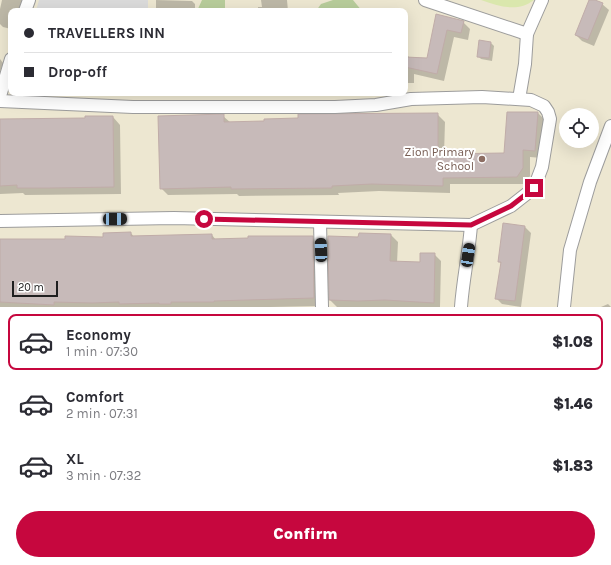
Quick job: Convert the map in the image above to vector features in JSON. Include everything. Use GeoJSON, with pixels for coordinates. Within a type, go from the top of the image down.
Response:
{"type":"FeatureCollection","features":[{"type":"Feature","properties":{"kind":"street"},"geometry":{"type":"LineString","coordinates":[[424,0],[526,34]]}},
{"type":"Feature","properties":{"kind":"street"},"geometry":{"type":"LineString","coordinates":[[519,99],[526,64],[526,34],[542,0]]}},
{"type":"Feature","properties":{"kind":"street"},"geometry":{"type":"LineString","coordinates":[[0,96],[8,69]]}},
{"type":"Feature","properties":{"kind":"street"},"geometry":{"type":"LineString","coordinates":[[0,101],[133,107],[335,107],[376,105],[412,99],[482,97],[531,100],[544,106],[550,119],[539,177],[534,188],[511,206],[471,225],[174,218],[0,221]]}},
{"type":"Feature","properties":{"kind":"street"},"geometry":{"type":"LineString","coordinates":[[564,307],[570,250],[586,196],[611,126]]}},
{"type":"Feature","properties":{"kind":"street"},"geometry":{"type":"LineString","coordinates":[[320,222],[322,307]]}},
{"type":"Feature","properties":{"kind":"street"},"geometry":{"type":"LineString","coordinates":[[461,307],[462,286],[470,240],[471,225]]}},
{"type":"Feature","properties":{"kind":"shaded area"},"geometry":{"type":"Polygon","coordinates":[[[0,0],[611,0],[611,307],[0,307],[0,0]]]}},
{"type":"Feature","properties":{"kind":"shaded area"},"geometry":{"type":"Polygon","coordinates":[[[39,0],[148,0],[148,8],[37,8],[39,0]]]}},
{"type":"Feature","properties":{"kind":"green space"},"geometry":{"type":"Polygon","coordinates":[[[202,0],[225,0],[225,8],[198,8],[202,0]]]}},
{"type":"Feature","properties":{"kind":"green space"},"geometry":{"type":"Polygon","coordinates":[[[333,0],[353,0],[360,8],[318,8],[321,4],[333,0]]]}},
{"type":"Feature","properties":{"kind":"green space"},"geometry":{"type":"Polygon","coordinates":[[[481,0],[534,0],[521,6],[508,7],[481,0]]]}},
{"type":"Feature","properties":{"kind":"building"},"geometry":{"type":"Polygon","coordinates":[[[589,0],[595,0],[603,3],[588,40],[575,35],[589,0]]]}},
{"type":"Feature","properties":{"kind":"building"},"geometry":{"type":"Polygon","coordinates":[[[436,14],[464,21],[461,33],[447,30],[437,74],[408,68],[408,57],[427,58],[436,14]]]}},
{"type":"Feature","properties":{"kind":"building"},"geometry":{"type":"Polygon","coordinates":[[[479,40],[491,42],[489,58],[477,57],[479,40]]]}},
{"type":"Feature","properties":{"kind":"building"},"geometry":{"type":"Polygon","coordinates":[[[507,112],[538,112],[535,151],[523,150],[523,168],[517,177],[443,178],[443,186],[372,184],[332,186],[332,188],[231,189],[231,187],[160,189],[158,116],[224,114],[224,122],[298,118],[298,114],[438,113],[438,154],[504,153],[507,112]]]}},
{"type":"Feature","properties":{"kind":"building"},"geometry":{"type":"Polygon","coordinates":[[[85,116],[113,116],[114,187],[17,188],[17,185],[0,186],[0,119],[85,118],[85,116]]]}},
{"type":"Feature","properties":{"kind":"building"},"geometry":{"type":"Polygon","coordinates":[[[503,223],[525,226],[515,301],[495,299],[501,262],[498,262],[503,223]]]}},
{"type":"Feature","properties":{"kind":"building"},"geometry":{"type":"Polygon","coordinates":[[[131,232],[131,236],[212,234],[212,239],[248,238],[248,236],[313,236],[314,298],[214,302],[171,302],[171,304],[54,302],[54,305],[0,302],[0,239],[65,239],[65,236],[103,237],[103,233],[131,232]]]}},
{"type":"Feature","properties":{"kind":"building"},"geometry":{"type":"Polygon","coordinates":[[[359,233],[391,234],[390,261],[420,262],[420,253],[435,253],[434,303],[385,300],[329,300],[328,236],[358,237],[359,233]]]}},
{"type":"Feature","properties":{"kind":"place","name":"Zion Primary School"},"geometry":{"type":"Point","coordinates":[482,159]}},
{"type":"Feature","properties":{"kind":"route"},"geometry":{"type":"LineString","coordinates":[[204,219],[471,225],[511,206],[534,188]]}}]}
